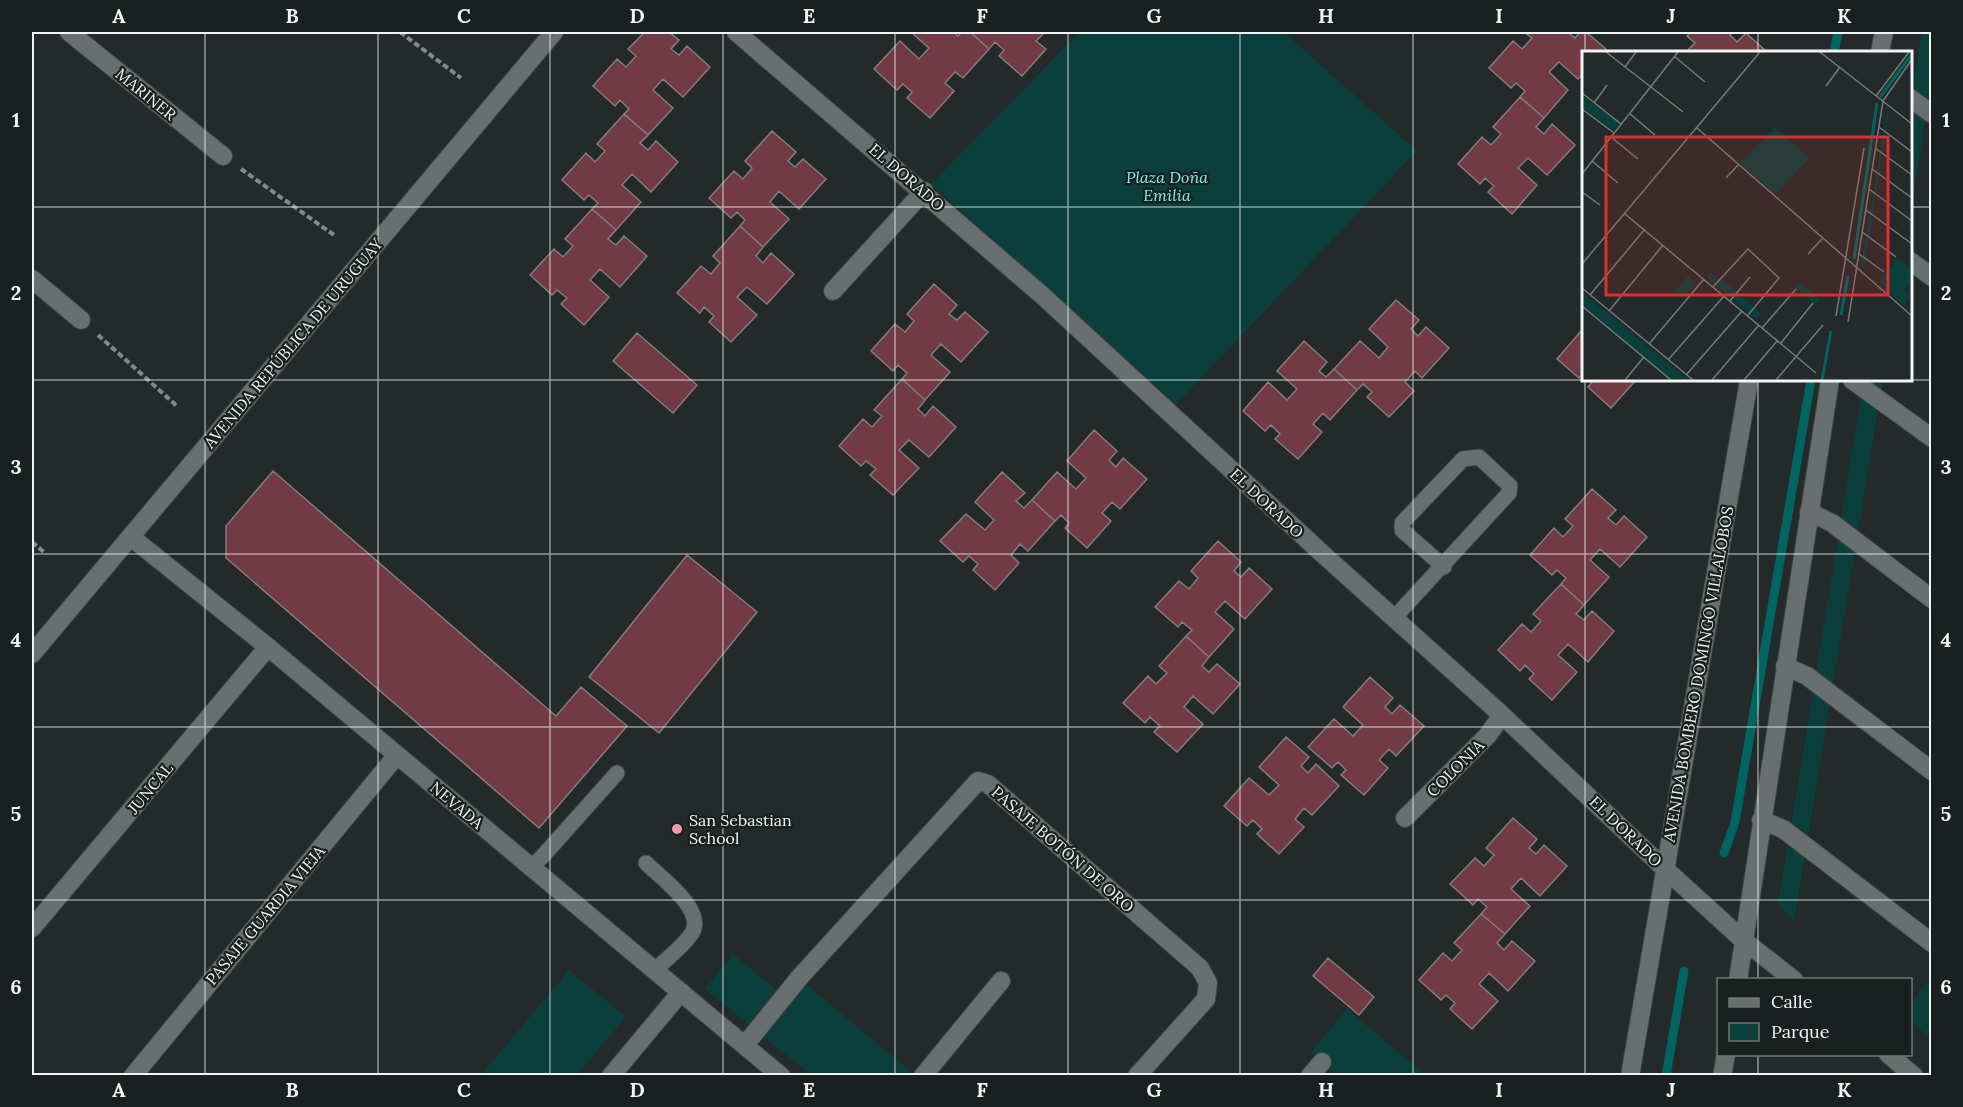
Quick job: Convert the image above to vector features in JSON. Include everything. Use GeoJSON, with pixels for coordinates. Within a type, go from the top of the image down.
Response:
{"type":"FeatureCollection","features":[{"type":"Feature","properties":{"kind":"street","name":"MARINER"},"geometry":{"type":"LineString","coordinates":[[69,32],[223,156]]}},
{"type":"Feature","properties":{"kind":"street","name":"AVENIDA REPÚBLICA DE URUGUAY"},"geometry":{"type":"LineString","coordinates":[[32,654],[554,32]]}},
{"type":"Feature","properties":{"kind":"street","name":"EL DORADO"},"geometry":{"type":"LineString","coordinates":[[736,32],[924,191],[1043,296],[1503,715],[1743,940],[1791,978]]}},
{"type":"Feature","properties":{"kind":"street"},"geometry":{"type":"LineString","coordinates":[[1881,51],[1884,32]]}},
{"type":"Feature","properties":{"kind":"street"},"geometry":{"type":"LineString","coordinates":[[1912,99],[1932,114]]}},
{"type":"Feature","properties":{"kind":"street"},"geometry":{"type":"LineString","coordinates":[[833,291],[924,191]]}},
{"type":"Feature","properties":{"kind":"street"},"geometry":{"type":"LineString","coordinates":[[1912,262],[1932,277]]}},
{"type":"Feature","properties":{"kind":"street"},"geometry":{"type":"LineString","coordinates":[[32,279],[81,320]]}},
{"type":"Feature","properties":{"kind":"street","name":"AVENIDA BOMBERO DOMINGO VILLALOBOS"},"geometry":{"type":"LineString","coordinates":[[1630,1076],[1749,381]]}},
{"type":"Feature","properties":{"kind":"street"},"geometry":{"type":"LineString","coordinates":[[1738,978],[1830,381]]}},
{"type":"Feature","properties":{"kind":"street"},"geometry":{"type":"LineString","coordinates":[[1853,381],[1932,438]]}},
{"type":"Feature","properties":{"kind":"street"},"geometry":{"type":"LineString","coordinates":[[1809,512],[1832,523],[1932,599]]}},
{"type":"Feature","properties":{"kind":"street","name":"NEVADA"},"geometry":{"type":"LineString","coordinates":[[131,537],[268,647],[781,1076]]}},
{"type":"Feature","properties":{"kind":"street","name":"JUNCAL"},"geometry":{"type":"LineString","coordinates":[[32,928],[268,647]]}},
{"type":"Feature","properties":{"kind":"street"},"geometry":{"type":"LineString","coordinates":[[1785,666],[1808,676],[1932,771]]}},
{"type":"Feature","properties":{"kind":"street","name":"COLONIA"},"geometry":{"type":"LineString","coordinates":[[1405,818],[1488,735],[1503,715]]}},
{"type":"Feature","properties":{"kind":"street","name":"PASAJE GUARDIA VIEJA"},"geometry":{"type":"LineString","coordinates":[[133,1076],[397,755]]}},
{"type":"Feature","properties":{"kind":"street","name":"PASAJE BOTÓN DE ORO"},"geometry":{"type":"LineString","coordinates":[[745,1045],[799,978],[978,781],[988,784],[1200,968],[1208,983],[1206,999],[1137,1076]]}},
{"type":"Feature","properties":{"kind":"street"},"geometry":{"type":"LineString","coordinates":[[1761,820],[1783,829],[1932,943]]}},
{"type":"Feature","properties":{"kind":"street"},"geometry":{"type":"LineString","coordinates":[[923,1076],[1001,981]]}},
{"type":"Feature","properties":{"kind":"street"},"geometry":{"type":"LineString","coordinates":[[611,1076],[681,992]]}},
{"type":"Feature","properties":{"kind":"street"},"geometry":{"type":"LineString","coordinates":[[1722,1076],[1726,1056]]}},
{"type":"Feature","properties":{"kind":"street"},"geometry":{"type":"LineString","coordinates":[[1890,1056],[1914,1076]]}},
{"type":"Feature","properties":{"kind":"lane"},"geometry":{"type":"LineString","coordinates":[[1394,618],[1444,567],[1509,493],[1510,486],[1479,458],[1464,459],[1402,523],[1402,530],[1444,567]]}},
{"type":"Feature","properties":{"kind":"lane"},"geometry":{"type":"LineString","coordinates":[[531,867],[617,773]]}},
{"type":"Feature","properties":{"kind":"lane"},"geometry":{"type":"LineString","coordinates":[[646,862],[692,908],[695,920],[693,931],[655,970]]}},
{"type":"Feature","properties":{"kind":"path"},"geometry":{"type":"LineString","coordinates":[[400,32],[461,78]]}},
{"type":"Feature","properties":{"kind":"path"},"geometry":{"type":"LineString","coordinates":[[223,156],[334,235]]}},
{"type":"Feature","properties":{"kind":"path"},"geometry":{"type":"LineString","coordinates":[[81,320],[177,406]]}},
{"type":"Feature","properties":{"kind":"path"},"geometry":{"type":"LineString","coordinates":[[32,542],[45,553]]}},
{"type":"Feature","properties":{"kind":"green space","name":"Plaza Doña Emilia"},"geometry":{"type":"Polygon","coordinates":[[[1080,32],[1284,32],[1417,151],[1176,404],[931,184],[1080,32]]]}},
{"type":"Feature","properties":{"kind":"green space"},"geometry":{"type":"Polygon","coordinates":[[[1922,32],[1931,32],[1931,83],[1912,205],[1912,93],[1922,32]]]}},
{"type":"Feature","properties":{"kind":"green space"},"geometry":{"type":"Polygon","coordinates":[[[1864,381],[1883,381],[1794,921],[1778,904],[1864,381]]]}},
{"type":"Feature","properties":{"kind":"green space"},"geometry":{"type":"Polygon","coordinates":[[[733,954],[784,996],[799,978],[915,1075],[811,1075],[705,989],[733,954]]]}},
{"type":"Feature","properties":{"kind":"green space"},"geometry":{"type":"Polygon","coordinates":[[[569,970],[626,1017],[577,1075],[481,1075],[569,970]]]}},
{"type":"Feature","properties":{"kind":"green space"},"geometry":{"type":"Polygon","coordinates":[[[1931,977],[1931,1040],[1912,1022],[1912,1002],[1931,977]]]}},
{"type":"Feature","properties":{"kind":"green space"},"geometry":{"type":"Polygon","coordinates":[[[1347,1009],[1426,1075],[1338,1075],[1311,1052],[1347,1009]]]}},
{"type":"Feature","properties":{"kind":"building"},"geometry":{"type":"Polygon","coordinates":[[[645,32],[669,32],[679,40],[671,49],[679,55],[687,46],[710,67],[683,97],[663,79],[653,90],[673,108],[648,135],[624,114],[629,109],[620,100],[615,106],[593,86],[617,59],[626,67],[636,56],[628,49],[645,32]]]}},
{"type":"Feature","properties":{"kind":"building"},"geometry":{"type":"Polygon","coordinates":[[[911,32],[953,32],[958,36],[962,32],[970,32],[989,49],[963,78],[955,72],[945,83],[954,91],[930,118],[907,98],[912,92],[903,84],[897,90],[874,69],[900,41],[919,59],[929,48],[911,32]]]}},
{"type":"Feature","properties":{"kind":"building"},"geometry":{"type":"Polygon","coordinates":[[[970,32],[1045,32],[1036,41],[1046,49],[1022,76],[999,56],[1004,50],[995,42],[989,49],[970,32]]]}},
{"type":"Feature","properties":{"kind":"building"},"geometry":{"type":"Polygon","coordinates":[[[1524,32],[1568,32],[1575,38],[1580,32],[1586,32],[1606,49],[1604,51],[1582,51],[1582,75],[1578,79],[1559,62],[1549,72],[1568,90],[1544,118],[1520,97],[1525,91],[1516,83],[1511,88],[1489,68],[1513,41],[1522,49],[1532,38],[1524,32]]]}},
{"type":"Feature","properties":{"kind":"building"},"geometry":{"type":"Polygon","coordinates":[[[1691,32],[1734,32],[1730,35],[1737,42],[1746,33],[1766,51],[1687,51],[1695,43],[1687,36],[1691,32]]]}},
{"type":"Feature","properties":{"kind":"building"},"geometry":{"type":"Polygon","coordinates":[[[1520,97],[1544,118],[1536,127],[1544,134],[1552,124],[1575,145],[1547,175],[1528,158],[1518,168],[1537,185],[1512,214],[1488,192],[1494,186],[1485,178],[1480,184],[1458,164],[1482,137],[1491,145],[1501,134],[1493,127],[1520,97]]]}},
{"type":"Feature","properties":{"kind":"building"},"geometry":{"type":"Polygon","coordinates":[[[624,114],[648,135],[640,143],[648,150],[656,141],[678,162],[651,192],[632,174],[622,185],[641,202],[616,230],[592,209],[598,203],[589,195],[584,200],[562,180],[586,153],[595,162],[605,151],[597,144],[624,114]]]}},
{"type":"Feature","properties":{"kind":"building"},"geometry":{"type":"Polygon","coordinates":[[[772,131],[796,152],[788,161],[795,167],[803,159],[826,179],[799,209],[779,191],[770,202],[789,219],[763,247],[740,226],[745,220],[737,212],[731,218],[709,198],[734,171],[743,179],[752,168],[745,161],[772,131]]]}},
{"type":"Feature","properties":{"kind":"building"},"geometry":{"type":"Polygon","coordinates":[[[592,209],[616,230],[608,239],[616,245],[624,236],[647,256],[620,287],[600,269],[590,280],[609,297],[584,325],[561,304],[567,298],[557,290],[552,295],[530,275],[554,249],[563,257],[573,246],[565,239],[592,209]]]}},
{"type":"Feature","properties":{"kind":"building"},"geometry":{"type":"Polygon","coordinates":[[[740,226],[763,247],[756,256],[763,263],[771,253],[794,274],[767,304],[747,287],[737,297],[757,315],[731,342],[709,322],[714,316],[704,307],[700,313],[677,293],[701,266],[711,274],[720,263],[713,256],[740,226]]]}},
{"type":"Feature","properties":{"kind":"building"},"geometry":{"type":"Polygon","coordinates":[[[934,284],[957,305],[949,314],[957,320],[965,312],[988,332],[961,362],[941,344],[931,355],[950,372],[925,400],[902,379],[907,373],[898,365],[893,371],[871,351],[895,324],[905,332],[914,321],[907,314],[934,284]]]}},
{"type":"Feature","properties":{"kind":"building"},"geometry":{"type":"Polygon","coordinates":[[[1396,300],[1419,320],[1411,329],[1418,336],[1426,327],[1449,348],[1422,378],[1415,371],[1405,382],[1414,391],[1389,417],[1367,397],[1372,392],[1363,384],[1357,390],[1334,369],[1360,341],[1379,358],[1388,347],[1369,329],[1396,300]]]}},
{"type":"Feature","properties":{"kind":"building"},"geometry":{"type":"Polygon","coordinates":[[[1581,331],[1582,375],[1579,378],[1557,359],[1581,331]]]}},
{"type":"Feature","properties":{"kind":"building"},"geometry":{"type":"Polygon","coordinates":[[[637,333],[697,385],[673,413],[613,361],[637,333]]]}},
{"type":"Feature","properties":{"kind":"building"},"geometry":{"type":"Polygon","coordinates":[[[1304,341],[1327,362],[1319,371],[1326,377],[1334,369],[1357,390],[1330,420],[1323,413],[1313,424],[1322,432],[1298,459],[1275,439],[1280,434],[1271,425],[1265,431],[1243,411],[1268,382],[1287,400],[1297,389],[1277,371],[1304,341]]]}},
{"type":"Feature","properties":{"kind":"building"},"geometry":{"type":"Polygon","coordinates":[[[902,379],[925,400],[918,409],[925,416],[933,406],[956,427],[929,457],[909,440],[899,450],[919,468],[893,495],[870,475],[876,469],[866,461],[861,466],[839,446],[863,419],[872,427],[882,416],[874,410],[902,379]]]}},
{"type":"Feature","properties":{"kind":"building"},"geometry":{"type":"Polygon","coordinates":[[[1593,381],[1635,381],[1611,408],[1588,387],[1593,381]]]}},
{"type":"Feature","properties":{"kind":"building"},"geometry":{"type":"Polygon","coordinates":[[[1094,430],[1117,451],[1109,460],[1116,467],[1123,458],[1147,479],[1120,509],[1112,502],[1102,513],[1111,521],[1087,548],[1065,528],[1069,523],[1061,515],[1055,521],[1032,500],[1057,472],[1076,489],[1086,478],[1067,461],[1094,430]]]}},
{"type":"Feature","properties":{"kind":"building"},"geometry":{"type":"Polygon","coordinates":[[[273,471],[556,716],[581,687],[627,726],[539,828],[226,558],[226,526],[273,471]]]}},
{"type":"Feature","properties":{"kind":"building"},"geometry":{"type":"Polygon","coordinates":[[[1002,472],[1025,493],[1016,501],[1024,508],[1032,500],[1055,521],[1028,551],[1020,544],[1011,555],[1019,563],[995,590],[973,570],[978,564],[969,556],[963,562],[940,541],[966,514],[985,530],[994,520],[975,502],[1002,472]]]}},
{"type":"Feature","properties":{"kind":"building"},"geometry":{"type":"Polygon","coordinates":[[[1592,489],[1616,510],[1608,518],[1616,525],[1624,516],[1647,537],[1620,567],[1600,549],[1590,560],[1609,577],[1584,605],[1561,584],[1566,578],[1557,570],[1552,575],[1530,555],[1554,528],[1563,537],[1573,526],[1565,519],[1592,489]]]}},
{"type":"Feature","properties":{"kind":"building"},"geometry":{"type":"Polygon","coordinates":[[[1218,541],[1241,562],[1234,571],[1241,577],[1249,568],[1272,589],[1245,619],[1225,601],[1215,612],[1234,629],[1209,657],[1186,636],[1192,630],[1182,622],[1178,627],[1155,607],[1179,581],[1189,589],[1198,578],[1191,571],[1218,541]]]}},
{"type":"Feature","properties":{"kind":"building"},"geometry":{"type":"Polygon","coordinates":[[[687,555],[757,612],[659,733],[589,677],[687,555]]]}},
{"type":"Feature","properties":{"kind":"building"},"geometry":{"type":"Polygon","coordinates":[[[1561,584],[1584,605],[1576,614],[1584,620],[1592,611],[1614,631],[1588,662],[1568,644],[1558,655],[1577,672],[1552,700],[1529,679],[1534,674],[1525,665],[1520,671],[1498,650],[1522,624],[1531,632],[1541,621],[1533,614],[1561,584]]]}},
{"type":"Feature","properties":{"kind":"building"},"geometry":{"type":"Polygon","coordinates":[[[1186,636],[1209,657],[1202,666],[1209,672],[1217,664],[1240,684],[1213,714],[1193,696],[1184,707],[1203,724],[1177,752],[1154,732],[1160,726],[1150,717],[1145,723],[1123,703],[1148,676],[1156,684],[1167,673],[1159,666],[1186,636]]]}},
{"type":"Feature","properties":{"kind":"building"},"geometry":{"type":"Polygon","coordinates":[[[1370,677],[1393,698],[1385,707],[1392,714],[1400,705],[1424,726],[1396,756],[1389,749],[1379,760],[1388,768],[1364,795],[1341,775],[1346,770],[1338,762],[1332,768],[1308,747],[1334,719],[1353,736],[1363,725],[1343,707],[1370,677]]]}},
{"type":"Feature","properties":{"kind":"building"},"geometry":{"type":"Polygon","coordinates":[[[1286,737],[1309,757],[1301,766],[1308,773],[1316,764],[1339,786],[1312,815],[1304,808],[1295,819],[1304,827],[1279,854],[1257,834],[1262,829],[1253,820],[1247,826],[1224,806],[1249,778],[1269,795],[1279,785],[1259,767],[1286,737]]]}},
{"type":"Feature","properties":{"kind":"building"},"geometry":{"type":"Polygon","coordinates":[[[1513,818],[1537,839],[1529,848],[1536,854],[1544,845],[1567,866],[1540,896],[1521,878],[1511,889],[1530,906],[1505,934],[1481,914],[1487,907],[1478,899],[1473,905],[1450,884],[1475,858],[1484,866],[1494,855],[1486,848],[1513,818]]]}},
{"type":"Feature","properties":{"kind":"building"},"geometry":{"type":"Polygon","coordinates":[[[1481,914],[1505,934],[1497,943],[1504,950],[1512,941],[1535,961],[1508,991],[1489,973],[1479,984],[1498,1001],[1472,1029],[1450,1009],[1455,1003],[1446,995],[1441,1000],[1419,980],[1443,953],[1452,961],[1462,950],[1454,943],[1481,914]]]}},
{"type":"Feature","properties":{"kind":"building"},"geometry":{"type":"Polygon","coordinates":[[[1328,958],[1374,997],[1359,1015],[1313,976],[1328,958]]]}},
{"type":"Feature","properties":{"kind":"waterway"},"geometry":{"type":"LineString","coordinates":[[1834,51],[1838,32]]}},
{"type":"Feature","properties":{"kind":"waterway"},"geometry":{"type":"LineString","coordinates":[[1724,853],[1735,822],[1811,381]]}},
{"type":"Feature","properties":{"kind":"waterway"},"geometry":{"type":"LineString","coordinates":[[1666,1076],[1684,971]]}},
{"type":"Feature","properties":{"kind":"place","name":"San Sebastian School"},"geometry":{"type":"Point","coordinates":[677,829]}}]}
